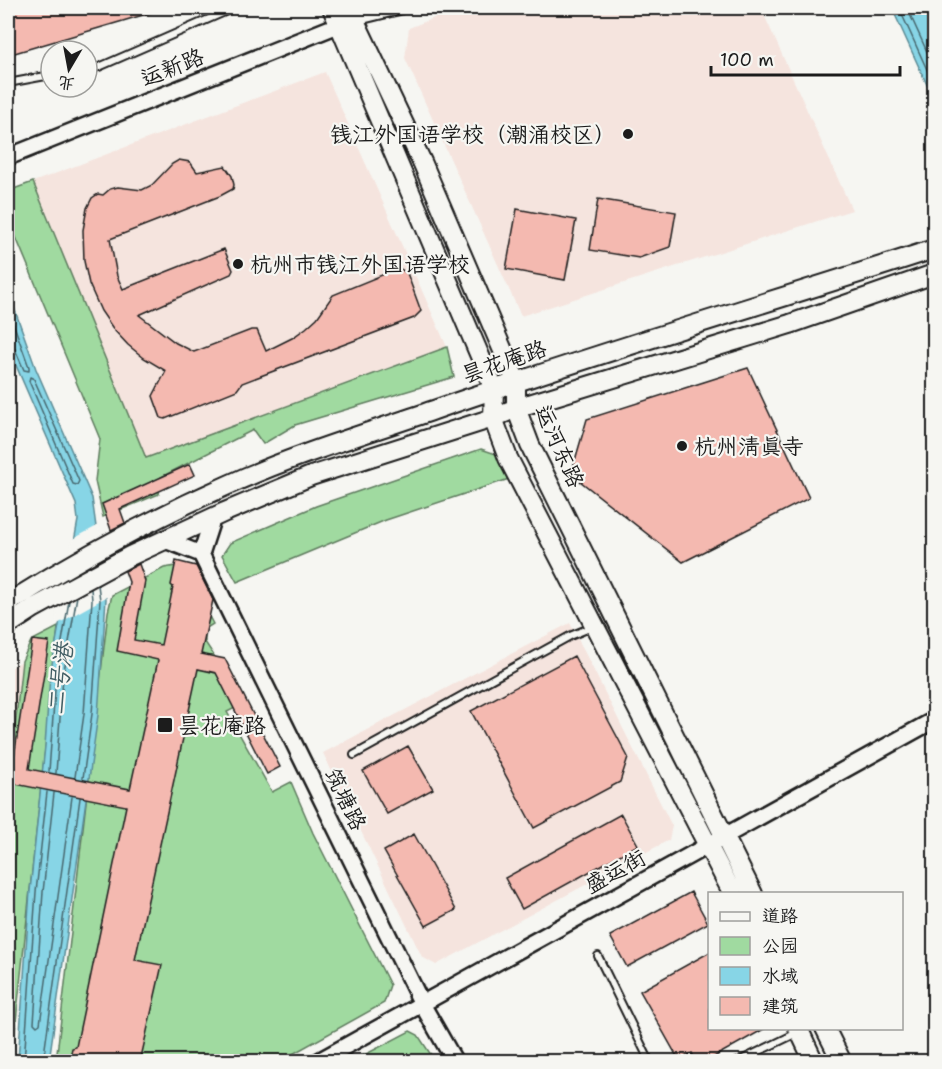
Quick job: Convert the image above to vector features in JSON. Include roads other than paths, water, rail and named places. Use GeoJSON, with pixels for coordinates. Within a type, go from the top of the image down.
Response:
{"type":"FeatureCollection","features":[{"type":"Feature","properties":{"kind":"main road","name":"运河东路"},"geometry":{"type":"LineString","coordinates":[[332,8],[347,17],[423,164],[516,381],[516,408],[530,445],[716,841],[732,892]]}},
{"type":"Feature","properties":{"kind":"main road","name":"运河东路"},"geometry":{"type":"LineString","coordinates":[[347,17],[494,389],[493,418],[508,458],[595,625],[716,841],[752,892]]}},
{"type":"Feature","properties":{"kind":"main road","name":"昙花庵路"},"geometry":{"type":"LineString","coordinates":[[8,625],[29,601],[122,536],[230,484],[516,381],[934,249]]}},
{"type":"Feature","properties":{"kind":"main road","name":"昙花庵路"},"geometry":{"type":"LineString","coordinates":[[8,603],[29,601],[213,517],[311,476],[493,418],[516,408],[790,324],[934,274]]}},
{"type":"Feature","properties":{"kind":"main road"},"geometry":{"type":"LineString","coordinates":[[799,1030],[814,1062]]}},
{"type":"Feature","properties":{"kind":"main road"},"geometry":{"type":"LineString","coordinates":[[826,1030],[842,1062]]}},
{"type":"Feature","properties":{"kind":"street"},"geometry":{"type":"LineString","coordinates":[[347,17],[399,8]]}},
{"type":"Feature","properties":{"kind":"street","name":"运新路"},"geometry":{"type":"LineString","coordinates":[[11,155],[347,17]]}},
{"type":"Feature","properties":{"kind":"street"},"geometry":{"type":"LineString","coordinates":[[165,540],[201,554],[213,517]]}},
{"type":"Feature","properties":{"kind":"street","name":"筑塘路"},"geometry":{"type":"LineString","coordinates":[[201,554],[422,1004],[455,1062]]}},
{"type":"Feature","properties":{"kind":"street","name":"盛运街"},"geometry":{"type":"LineString","coordinates":[[317,1062],[934,720]]}},
{"type":"Feature","properties":{"kind":"lane"},"geometry":{"type":"LineString","coordinates":[[99,67],[234,8]]}},
{"type":"Feature","properties":{"kind":"lane"},"geometry":{"type":"LineString","coordinates":[[8,83],[39,77]]}},
{"type":"Feature","properties":{"kind":"lane"},"geometry":{"type":"LineString","coordinates":[[8,131],[11,155]]}},
{"type":"Feature","properties":{"kind":"lane"},"geometry":{"type":"LineString","coordinates":[[354,755],[570,636],[595,625]]}},
{"type":"Feature","properties":{"kind":"lane"},"geometry":{"type":"LineString","coordinates":[[598,956],[650,1062]]}},
{"type":"Feature","properties":{"kind":"lane"},"geometry":{"type":"LineString","coordinates":[[737,1062],[799,1030]]}},
{"type":"Feature","properties":{"kind":"water"},"geometry":{"type":"Polygon","coordinates":[[[892,8],[934,8],[934,100],[892,8]]]}},
{"type":"Feature","properties":{"kind":"water","name":"二号港"},"geometry":{"type":"Polygon","coordinates":[[[8,291],[36,369],[92,498],[106,599],[98,715],[49,1061],[18,1061],[30,891],[50,675],[78,520],[76,504],[8,347],[8,291]]]}},
{"type":"Feature","properties":{"kind":"place","name":"钱江外国语学校（潮涌校区）"},"geometry":{"type":"Point","coordinates":[628,134]}},
{"type":"Feature","properties":{"kind":"place","name":"杭州市钱江外国语学校"},"geometry":{"type":"Point","coordinates":[238,264]}},
{"type":"Feature","properties":{"kind":"place","name":"杭州清真寺"},"geometry":{"type":"Point","coordinates":[682,446]}},
{"type":"Feature","properties":{"kind":"place","name":"昙花庵路"},"geometry":{"type":"Point","coordinates":[165,725]}}]}
